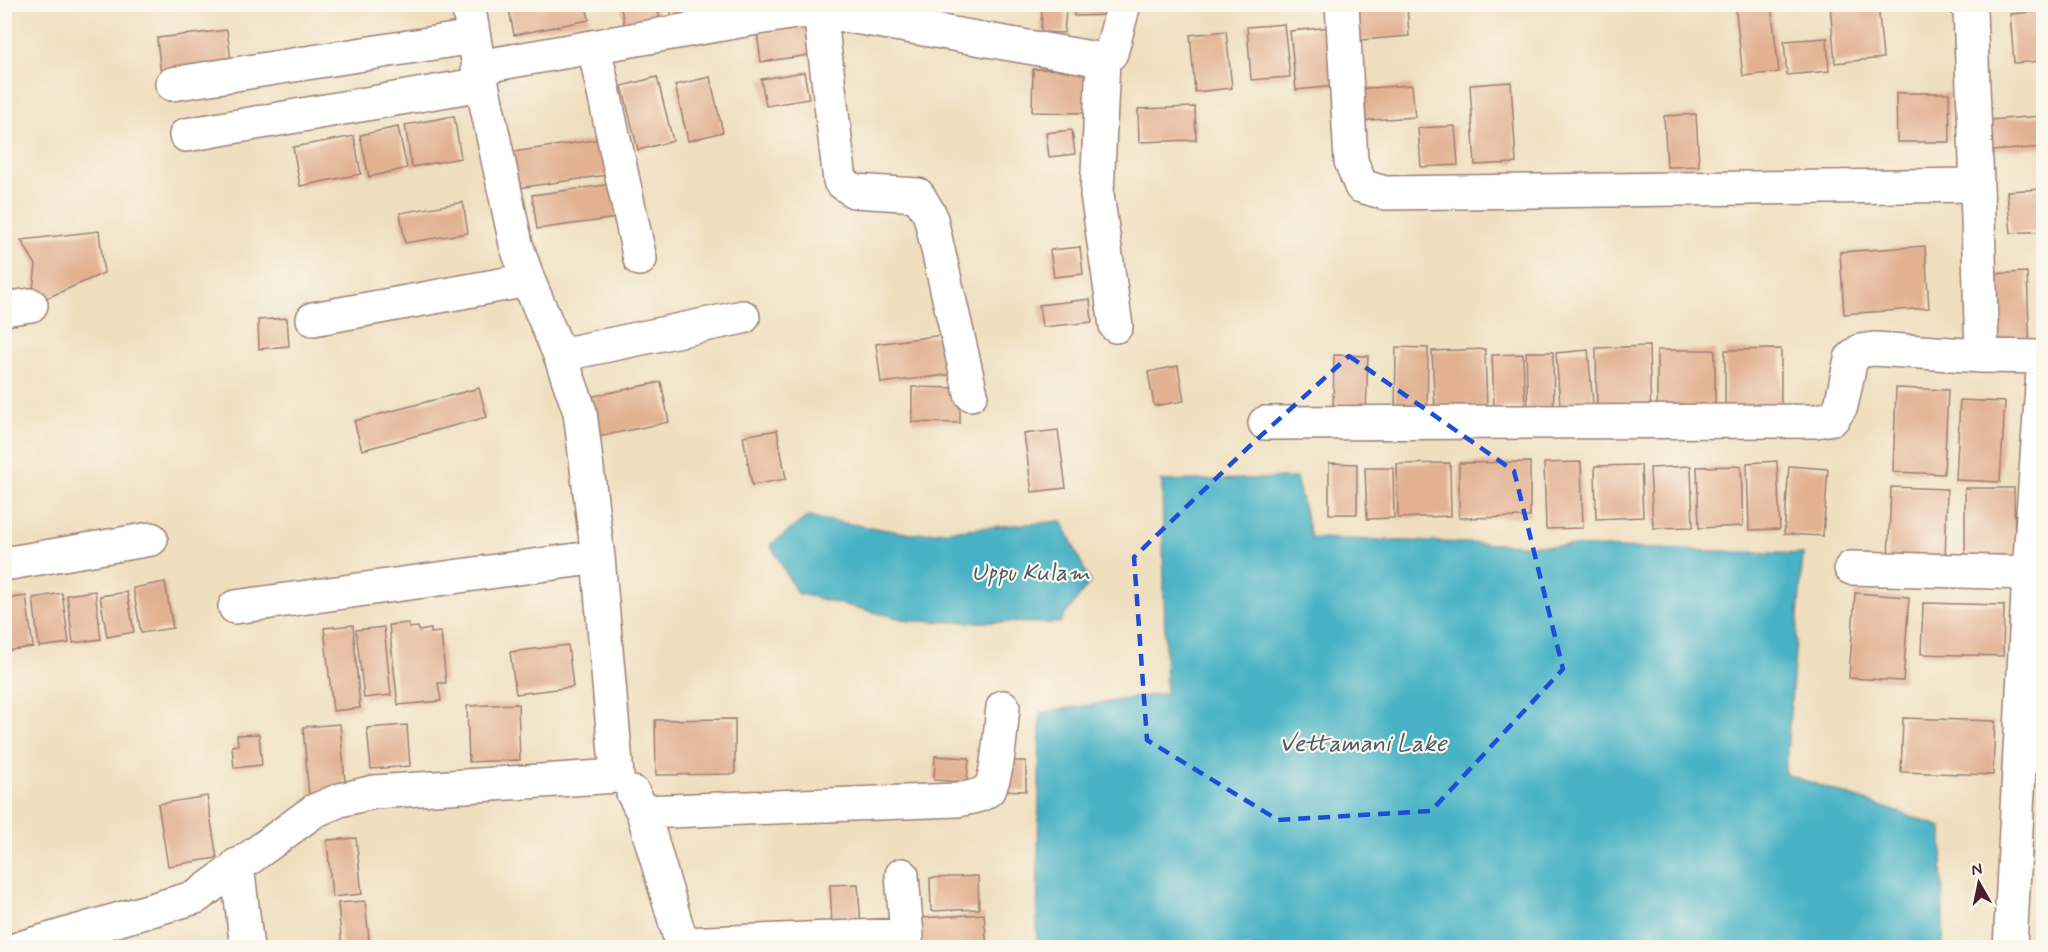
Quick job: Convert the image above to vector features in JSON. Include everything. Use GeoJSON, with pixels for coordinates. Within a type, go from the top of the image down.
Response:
{"type":"FeatureCollection","features":[{"type":"Feature","properties":{"kind":"street"},"geometry":{"type":"LineString","coordinates":[[468,4],[516,244],[580,412],[598,557],[618,776],[634,793],[643,812],[683,946],[907,935],[902,875]]}},
{"type":"Feature","properties":{"kind":"street"},"geometry":{"type":"LineString","coordinates":[[1116,326],[1097,194],[1103,60],[1111,53],[1124,4]]}},
{"type":"Feature","properties":{"kind":"street"},"geometry":{"type":"LineString","coordinates":[[1342,4],[1351,161],[1360,186],[1385,193],[1977,184]]}},
{"type":"Feature","properties":{"kind":"street"},"geometry":{"type":"LineString","coordinates":[[1966,4],[1970,11],[1982,356]]}},
{"type":"Feature","properties":{"kind":"street"},"geometry":{"type":"LineString","coordinates":[[172,84],[478,63],[594,47],[745,12],[820,11],[932,18],[1103,60]]}},
{"type":"Feature","properties":{"kind":"street"},"geometry":{"type":"LineString","coordinates":[[820,11],[840,181],[854,191],[918,195],[930,215],[971,394]]}},
{"type":"Feature","properties":{"kind":"street"},"geometry":{"type":"LineString","coordinates":[[594,47],[640,259]]}},
{"type":"Feature","properties":{"kind":"street"},"geometry":{"type":"LineString","coordinates":[[186,135],[478,63]]}},
{"type":"Feature","properties":{"kind":"street"},"geometry":{"type":"LineString","coordinates":[[313,320],[528,280]]}},
{"type":"Feature","properties":{"kind":"street"},"geometry":{"type":"LineString","coordinates":[[560,355],[743,317]]}},
{"type":"Feature","properties":{"kind":"street"},"geometry":{"type":"LineString","coordinates":[[1265,423],[1816,421],[1833,418],[1841,406],[1851,359],[1860,351],[1874,349],[1982,356],[2043,357],[2029,573],[2031,757],[2010,948]]}},
{"type":"Feature","properties":{"kind":"street"},"geometry":{"type":"LineString","coordinates":[[4,564],[151,538]]}},
{"type":"Feature","properties":{"kind":"street"},"geometry":{"type":"LineString","coordinates":[[235,607],[598,557]]}},
{"type":"Feature","properties":{"kind":"street"},"geometry":{"type":"LineString","coordinates":[[1851,568],[2029,573]]}},
{"type":"Feature","properties":{"kind":"street"},"geometry":{"type":"LineString","coordinates":[[643,812],[957,800],[974,797],[988,790],[994,778],[1003,707]]}},
{"type":"Feature","properties":{"kind":"street"},"geometry":{"type":"LineString","coordinates":[[20,948],[196,897],[314,811],[340,800],[374,792],[618,776]]}},
{"type":"Feature","properties":{"kind":"street"},"geometry":{"type":"LineString","coordinates":[[237,865],[247,948]]}},
{"type":"Feature","properties":{"kind":"highlighted area"},"geometry":{"type":"Polygon","coordinates":[[[1349,356],[1514,471],[1563,669],[1431,811],[1278,820],[1147,740],[1134,557],[1255,441],[1349,356]]]}},
{"type":"Feature","properties":{"kind":"water","name":"Vettamani Lake"},"geometry":{"type":"Polygon","coordinates":[[[1296,478],[1311,538],[1803,554],[1785,774],[1942,827],[1943,947],[1037,947],[1040,713],[1166,693],[1162,481],[1296,478]]]}},
{"type":"Feature","properties":{"kind":"water","name":"Uppu Kulam"},"geometry":{"type":"Polygon","coordinates":[[[807,517],[912,534],[1062,521],[1090,582],[1059,623],[910,621],[797,593],[771,545],[807,517]]]}},
{"type":"Feature","properties":{"kind":"building"},"geometry":{"type":"Polygon","coordinates":[[[508,4],[586,4],[589,20],[514,35],[508,4]]]}},
{"type":"Feature","properties":{"kind":"building"},"geometry":{"type":"Polygon","coordinates":[[[620,4],[656,4],[663,30],[627,37],[620,4]]]}},
{"type":"Feature","properties":{"kind":"building"},"geometry":{"type":"Polygon","coordinates":[[[669,4],[698,4],[703,22],[675,30],[669,4]]]}},
{"type":"Feature","properties":{"kind":"building"},"geometry":{"type":"Polygon","coordinates":[[[1074,4],[1111,4],[1111,15],[1074,16],[1074,4]]]}},
{"type":"Feature","properties":{"kind":"building"},"geometry":{"type":"Polygon","coordinates":[[[1346,4],[1407,4],[1409,36],[1349,41],[1346,4]]]}},
{"type":"Feature","properties":{"kind":"building"},"geometry":{"type":"Polygon","coordinates":[[[1735,4],[1771,4],[1779,72],[1743,76],[1735,4]]]}},
{"type":"Feature","properties":{"kind":"building"},"geometry":{"type":"Polygon","coordinates":[[[1830,4],[1878,4],[1883,58],[1835,63],[1830,4]]]}},
{"type":"Feature","properties":{"kind":"building"},"geometry":{"type":"Polygon","coordinates":[[[1042,7],[1066,9],[1064,33],[1041,32],[1042,7]]]}},
{"type":"Feature","properties":{"kind":"building"},"geometry":{"type":"Polygon","coordinates":[[[2044,11],[2044,61],[2014,63],[2010,14],[2044,11]]]}},
{"type":"Feature","properties":{"kind":"building"},"geometry":{"type":"Polygon","coordinates":[[[1284,24],[1290,77],[1251,80],[1247,27],[1284,24]]]}},
{"type":"Feature","properties":{"kind":"building"},"geometry":{"type":"Polygon","coordinates":[[[812,26],[816,54],[761,62],[757,33],[812,26]]]}},
{"type":"Feature","properties":{"kind":"building"},"geometry":{"type":"Polygon","coordinates":[[[1331,27],[1336,86],[1296,90],[1290,31],[1331,27]]]}},
{"type":"Feature","properties":{"kind":"building"},"geometry":{"type":"Polygon","coordinates":[[[227,30],[232,68],[161,76],[157,38],[227,30]]]}},
{"type":"Feature","properties":{"kind":"building"},"geometry":{"type":"Polygon","coordinates":[[[1226,31],[1232,88],[1195,92],[1190,35],[1226,31]]]}},
{"type":"Feature","properties":{"kind":"building"},"geometry":{"type":"Polygon","coordinates":[[[1827,38],[1829,71],[1787,75],[1784,41],[1827,38]]]}},
{"type":"Feature","properties":{"kind":"building"},"geometry":{"type":"Polygon","coordinates":[[[1033,69],[1085,70],[1085,113],[1032,112],[1033,69]]]}},
{"type":"Feature","properties":{"kind":"building"},"geometry":{"type":"Polygon","coordinates":[[[804,72],[809,99],[766,106],[761,79],[804,72]]]}},
{"type":"Feature","properties":{"kind":"building"},"geometry":{"type":"Polygon","coordinates":[[[657,77],[673,141],[638,150],[622,86],[657,77]]]}},
{"type":"Feature","properties":{"kind":"building"},"geometry":{"type":"Polygon","coordinates":[[[710,77],[723,132],[688,141],[675,85],[710,77]]]}},
{"type":"Feature","properties":{"kind":"building"},"geometry":{"type":"Polygon","coordinates":[[[1511,82],[1516,163],[1475,165],[1470,85],[1511,82]]]}},
{"type":"Feature","properties":{"kind":"building"},"geometry":{"type":"Polygon","coordinates":[[[1412,85],[1415,117],[1357,121],[1355,89],[1412,85]]]}},
{"type":"Feature","properties":{"kind":"building"},"geometry":{"type":"Polygon","coordinates":[[[1896,93],[1949,93],[1950,142],[1897,142],[1896,93]]]}},
{"type":"Feature","properties":{"kind":"building"},"geometry":{"type":"Polygon","coordinates":[[[1195,107],[1196,140],[1139,142],[1138,109],[1195,107]]]}},
{"type":"Feature","properties":{"kind":"building"},"geometry":{"type":"Polygon","coordinates":[[[1696,114],[1699,166],[1667,167],[1664,116],[1696,114]]]}},
{"type":"Feature","properties":{"kind":"building"},"geometry":{"type":"Polygon","coordinates":[[[454,116],[461,158],[412,167],[405,125],[454,116]]]}},
{"type":"Feature","properties":{"kind":"building"},"geometry":{"type":"Polygon","coordinates":[[[2042,116],[2044,147],[1992,151],[1990,120],[2042,116]]]}},
{"type":"Feature","properties":{"kind":"building"},"geometry":{"type":"Polygon","coordinates":[[[1455,126],[1458,165],[1421,167],[1418,128],[1455,126]]]}},
{"type":"Feature","properties":{"kind":"building"},"geometry":{"type":"Polygon","coordinates":[[[398,127],[407,168],[369,177],[360,135],[398,127]]]}},
{"type":"Feature","properties":{"kind":"building"},"geometry":{"type":"Polygon","coordinates":[[[1072,130],[1075,154],[1049,157],[1046,133],[1072,130]]]}},
{"type":"Feature","properties":{"kind":"building"},"geometry":{"type":"Polygon","coordinates":[[[354,136],[361,174],[300,186],[293,147],[354,136]]]}},
{"type":"Feature","properties":{"kind":"building"},"geometry":{"type":"Polygon","coordinates":[[[602,139],[607,175],[511,189],[506,153],[602,139]]]}},
{"type":"Feature","properties":{"kind":"building"},"geometry":{"type":"Polygon","coordinates":[[[612,184],[617,218],[537,229],[532,195],[612,184]]]}},
{"type":"Feature","properties":{"kind":"building"},"geometry":{"type":"Polygon","coordinates":[[[2044,189],[2044,231],[2011,233],[2007,191],[2044,189]]]}},
{"type":"Feature","properties":{"kind":"building"},"geometry":{"type":"Polygon","coordinates":[[[463,202],[468,233],[405,243],[400,213],[463,202]]]}},
{"type":"Feature","properties":{"kind":"building"},"geometry":{"type":"Polygon","coordinates":[[[99,231],[104,273],[31,305],[36,265],[21,240],[99,231]]]}},
{"type":"Feature","properties":{"kind":"building"},"geometry":{"type":"Polygon","coordinates":[[[1925,246],[1929,308],[1844,314],[1840,252],[1925,246]]]}},
{"type":"Feature","properties":{"kind":"building"},"geometry":{"type":"Polygon","coordinates":[[[1080,247],[1083,274],[1054,277],[1050,250],[1080,247]]]}},
{"type":"Feature","properties":{"kind":"building"},"geometry":{"type":"Polygon","coordinates":[[[2027,272],[2030,354],[1993,355],[1990,274],[2027,272]]]}},
{"type":"Feature","properties":{"kind":"building"},"geometry":{"type":"Polygon","coordinates":[[[1090,299],[1092,322],[1042,327],[1039,305],[1090,299]]]}},
{"type":"Feature","properties":{"kind":"building"},"geometry":{"type":"Polygon","coordinates":[[[287,318],[289,346],[259,349],[258,320],[287,318]]]}},
{"type":"Feature","properties":{"kind":"building"},"geometry":{"type":"Polygon","coordinates":[[[950,334],[955,374],[881,383],[876,344],[950,334]]]}},
{"type":"Feature","properties":{"kind":"building"},"geometry":{"type":"Polygon","coordinates":[[[1649,346],[1651,416],[1597,417],[1596,348],[1649,346]]]}},
{"type":"Feature","properties":{"kind":"building"},"geometry":{"type":"Polygon","coordinates":[[[1396,347],[1428,348],[1427,418],[1395,418],[1396,347]]]}},
{"type":"Feature","properties":{"kind":"building"},"geometry":{"type":"Polygon","coordinates":[[[1485,349],[1487,410],[1435,412],[1432,351],[1485,349]]]}},
{"type":"Feature","properties":{"kind":"building"},"geometry":{"type":"Polygon","coordinates":[[[1781,349],[1781,419],[1725,419],[1725,350],[1781,349]]]}},
{"type":"Feature","properties":{"kind":"building"},"geometry":{"type":"Polygon","coordinates":[[[1588,350],[1594,415],[1561,419],[1556,353],[1588,350]]]}},
{"type":"Feature","properties":{"kind":"building"},"geometry":{"type":"Polygon","coordinates":[[[1657,350],[1715,350],[1715,420],[1657,420],[1657,350]]]}},
{"type":"Feature","properties":{"kind":"building"},"geometry":{"type":"Polygon","coordinates":[[[1526,352],[1553,352],[1554,415],[1528,416],[1526,352]]]}},
{"type":"Feature","properties":{"kind":"building"},"geometry":{"type":"Polygon","coordinates":[[[1523,354],[1525,406],[1494,408],[1492,355],[1523,354]]]}},
{"type":"Feature","properties":{"kind":"building"},"geometry":{"type":"Polygon","coordinates":[[[1334,355],[1368,356],[1366,412],[1333,412],[1334,355]]]}},
{"type":"Feature","properties":{"kind":"building"},"geometry":{"type":"Polygon","coordinates":[[[1178,366],[1184,401],[1154,406],[1148,372],[1178,366]]]}},
{"type":"Feature","properties":{"kind":"building"},"geometry":{"type":"Polygon","coordinates":[[[661,382],[669,422],[597,437],[589,397],[661,382]]]}},
{"type":"Feature","properties":{"kind":"building"},"geometry":{"type":"Polygon","coordinates":[[[912,387],[960,388],[960,423],[912,422],[912,387]]]}},
{"type":"Feature","properties":{"kind":"building"},"geometry":{"type":"Polygon","coordinates":[[[479,388],[487,417],[362,450],[354,421],[479,388]]]}},
{"type":"Feature","properties":{"kind":"building"},"geometry":{"type":"Polygon","coordinates":[[[1896,388],[1948,390],[1944,474],[1893,472],[1896,388]]]}},
{"type":"Feature","properties":{"kind":"building"},"geometry":{"type":"Polygon","coordinates":[[[1960,400],[2005,402],[2000,482],[1956,480],[1960,400]]]}},
{"type":"Feature","properties":{"kind":"building"},"geometry":{"type":"Polygon","coordinates":[[[777,430],[786,479],[752,485],[743,436],[777,430]]]}},
{"type":"Feature","properties":{"kind":"building"},"geometry":{"type":"Polygon","coordinates":[[[1058,430],[1066,488],[1032,492],[1024,434],[1058,430]]]}},
{"type":"Feature","properties":{"kind":"building"},"geometry":{"type":"Polygon","coordinates":[[[1777,461],[1780,529],[1749,530],[1747,463],[1777,461]]]}},
{"type":"Feature","properties":{"kind":"building"},"geometry":{"type":"Polygon","coordinates":[[[1530,462],[1530,517],[1459,518],[1459,463],[1530,462]]]}},
{"type":"Feature","properties":{"kind":"building"},"geometry":{"type":"Polygon","coordinates":[[[1581,462],[1583,528],[1546,529],[1544,463],[1581,462]]]}},
{"type":"Feature","properties":{"kind":"building"},"geometry":{"type":"Polygon","coordinates":[[[1329,463],[1357,464],[1357,514],[1329,514],[1329,463]]]}},
{"type":"Feature","properties":{"kind":"building"},"geometry":{"type":"Polygon","coordinates":[[[1450,463],[1451,516],[1398,518],[1397,464],[1450,463]]]}},
{"type":"Feature","properties":{"kind":"building"},"geometry":{"type":"Polygon","coordinates":[[[1641,465],[1643,517],[1596,519],[1595,466],[1641,465]]]}},
{"type":"Feature","properties":{"kind":"building"},"geometry":{"type":"Polygon","coordinates":[[[1691,466],[1693,527],[1653,528],[1650,468],[1691,466]]]}},
{"type":"Feature","properties":{"kind":"building"},"geometry":{"type":"Polygon","coordinates":[[[1741,466],[1743,526],[1699,528],[1697,467],[1741,466]]]}},
{"type":"Feature","properties":{"kind":"building"},"geometry":{"type":"Polygon","coordinates":[[[1789,466],[1828,469],[1823,536],[1784,534],[1789,466]]]}},
{"type":"Feature","properties":{"kind":"building"},"geometry":{"type":"Polygon","coordinates":[[[1365,468],[1393,468],[1394,518],[1367,519],[1365,468]]]}},
{"type":"Feature","properties":{"kind":"building"},"geometry":{"type":"Polygon","coordinates":[[[1891,487],[1947,489],[1945,563],[1888,561],[1891,487]]]}},
{"type":"Feature","properties":{"kind":"building"},"geometry":{"type":"Polygon","coordinates":[[[1965,488],[2014,488],[2015,557],[1965,558],[1965,488]]]}},
{"type":"Feature","properties":{"kind":"building"},"geometry":{"type":"Polygon","coordinates":[[[165,582],[173,628],[141,633],[133,588],[165,582]]]}},
{"type":"Feature","properties":{"kind":"building"},"geometry":{"type":"Polygon","coordinates":[[[95,591],[101,639],[73,643],[67,595],[95,591]]]}},
{"type":"Feature","properties":{"kind":"building"},"geometry":{"type":"Polygon","coordinates":[[[127,592],[134,632],[107,637],[100,596],[127,592]]]}},
{"type":"Feature","properties":{"kind":"building"},"geometry":{"type":"Polygon","coordinates":[[[62,593],[69,643],[39,647],[33,598],[62,593]]]}},
{"type":"Feature","properties":{"kind":"building"},"geometry":{"type":"Polygon","coordinates":[[[1855,593],[1909,597],[1903,681],[1849,678],[1855,593]]]}},
{"type":"Feature","properties":{"kind":"building"},"geometry":{"type":"Polygon","coordinates":[[[26,596],[33,647],[4,651],[4,599],[26,596]]]}},
{"type":"Feature","properties":{"kind":"building"},"geometry":{"type":"Polygon","coordinates":[[[1923,603],[2004,605],[2003,656],[1921,654],[1923,603]]]}},
{"type":"Feature","properties":{"kind":"building"},"geometry":{"type":"Polygon","coordinates":[[[409,623],[409,628],[418,627],[419,631],[431,629],[431,633],[441,632],[446,683],[438,683],[441,701],[398,705],[389,625],[409,623]]]}},
{"type":"Feature","properties":{"kind":"building"},"geometry":{"type":"Polygon","coordinates":[[[353,625],[360,708],[333,711],[324,628],[353,625]]]}},
{"type":"Feature","properties":{"kind":"building"},"geometry":{"type":"Polygon","coordinates":[[[384,627],[391,695],[364,698],[356,630],[384,627]]]}},
{"type":"Feature","properties":{"kind":"building"},"geometry":{"type":"Polygon","coordinates":[[[568,645],[573,687],[516,694],[510,652],[568,645]]]}},
{"type":"Feature","properties":{"kind":"building"},"geometry":{"type":"Polygon","coordinates":[[[518,704],[520,760],[469,762],[467,706],[518,704]]]}},
{"type":"Feature","properties":{"kind":"building"},"geometry":{"type":"Polygon","coordinates":[[[1903,718],[1995,721],[1993,775],[1901,772],[1903,718]]]}},
{"type":"Feature","properties":{"kind":"building"},"geometry":{"type":"Polygon","coordinates":[[[735,719],[735,774],[656,775],[655,720],[735,719]]]}},
{"type":"Feature","properties":{"kind":"building"},"geometry":{"type":"Polygon","coordinates":[[[340,724],[346,793],[309,796],[303,727],[340,724]]]}},
{"type":"Feature","properties":{"kind":"building"},"geometry":{"type":"Polygon","coordinates":[[[407,725],[410,766],[371,769],[367,728],[407,725]]]}},
{"type":"Feature","properties":{"kind":"building"},"geometry":{"type":"Polygon","coordinates":[[[259,734],[262,765],[234,768],[232,746],[238,745],[237,735],[259,734]]]}},
{"type":"Feature","properties":{"kind":"building"},"geometry":{"type":"Polygon","coordinates":[[[935,756],[969,758],[967,782],[934,780],[935,756]]]}},
{"type":"Feature","properties":{"kind":"building"},"geometry":{"type":"Polygon","coordinates":[[[998,761],[1026,761],[1026,791],[998,790],[998,761]]]}},
{"type":"Feature","properties":{"kind":"building"},"geometry":{"type":"Polygon","coordinates":[[[207,796],[217,858],[168,866],[158,804],[207,796]]]}},
{"type":"Feature","properties":{"kind":"building"},"geometry":{"type":"Polygon","coordinates":[[[356,838],[362,894],[332,897],[327,840],[356,838]]]}},
{"type":"Feature","properties":{"kind":"building"},"geometry":{"type":"Polygon","coordinates":[[[978,876],[979,909],[931,911],[930,878],[978,876]]]}},
{"type":"Feature","properties":{"kind":"building"},"geometry":{"type":"Polygon","coordinates":[[[858,884],[861,926],[832,927],[830,885],[858,884]]]}},
{"type":"Feature","properties":{"kind":"building"},"geometry":{"type":"Polygon","coordinates":[[[365,901],[370,948],[342,948],[338,903],[365,901]]]}},
{"type":"Feature","properties":{"kind":"building"},"geometry":{"type":"Polygon","coordinates":[[[984,914],[987,948],[923,948],[921,918],[984,914]]]}}]}
